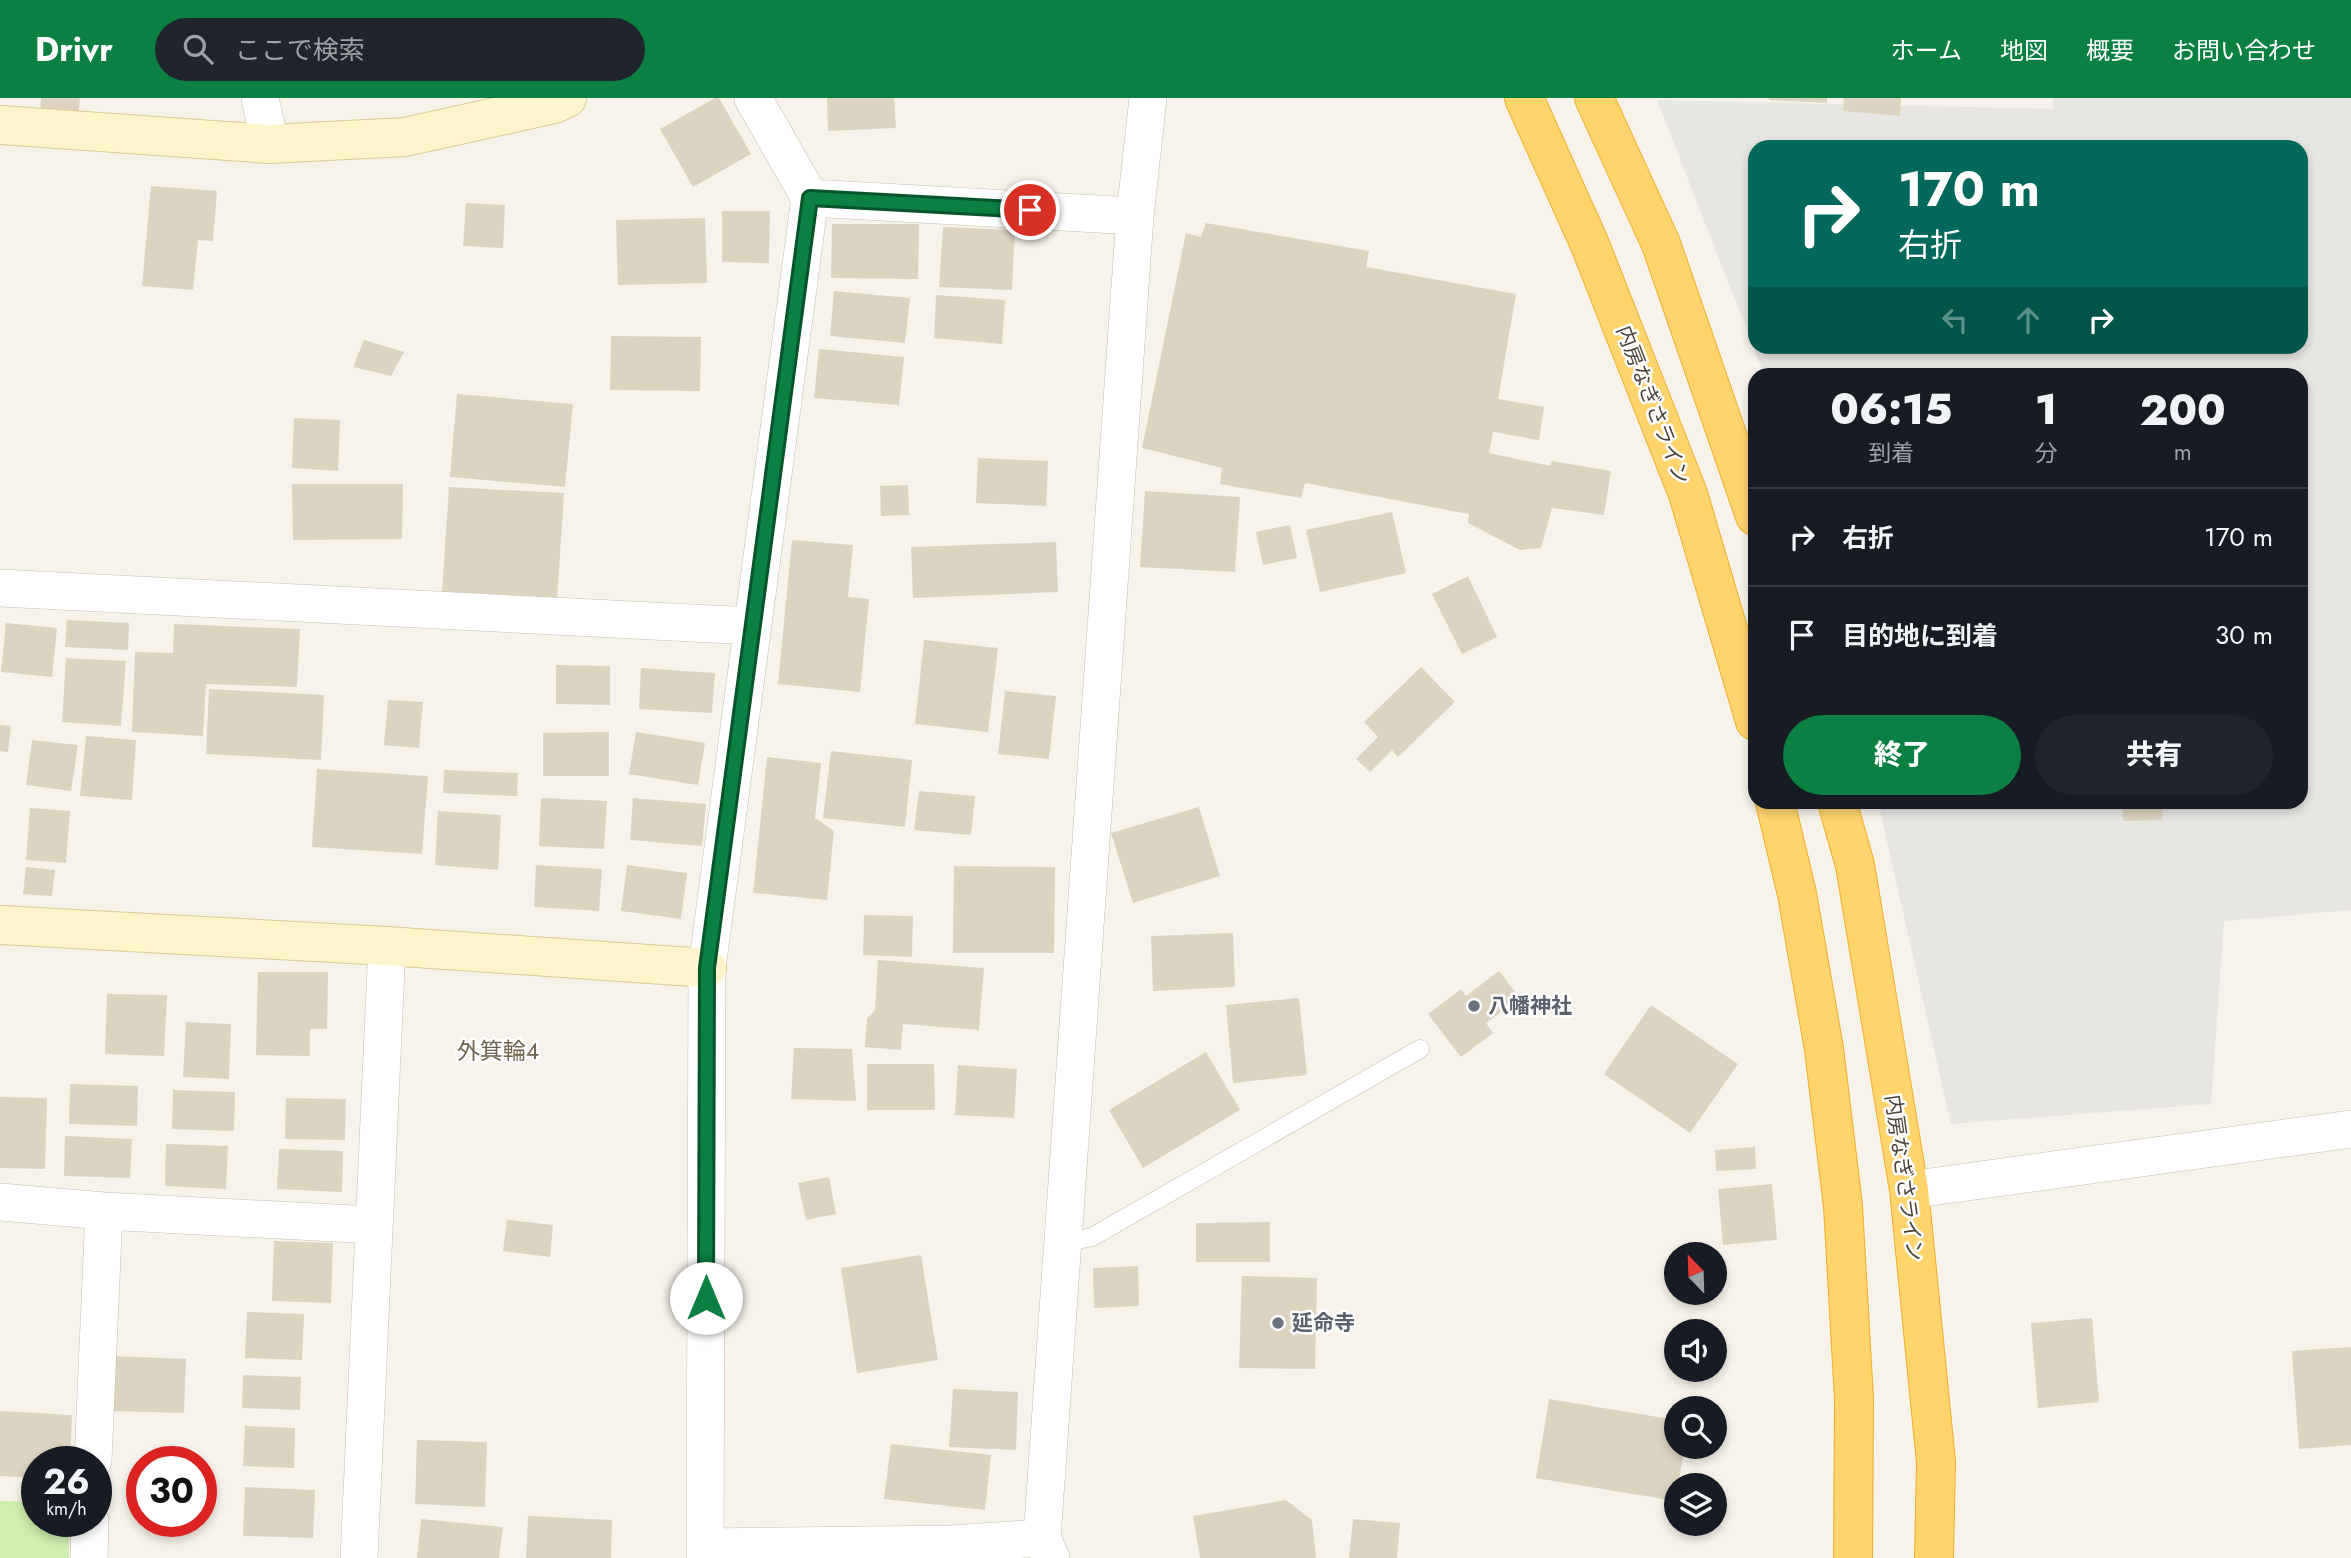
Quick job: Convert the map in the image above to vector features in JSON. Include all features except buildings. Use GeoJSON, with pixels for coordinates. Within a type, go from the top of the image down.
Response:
{"type":"FeatureCollection","features":[{"type":"Feature","properties":{"kind":"highway","name":"内房なぎさライン"},"geometry":{"type":"LineString","coordinates":[[1524,98],[1590,245],[1688,494],[1748,697]]}},
{"type":"Feature","properties":{"kind":"highway"},"geometry":{"type":"LineString","coordinates":[[1594,98],[1661,244],[1748,496]]}},
{"type":"Feature","properties":{"kind":"highway"},"geometry":{"type":"LineString","coordinates":[[1777,809],[1797,894],[1822,1036],[1843,1206],[1854,1399],[1853,1558]]}},
{"type":"Feature","properties":{"kind":"highway","name":"内房なぎさライン"},"geometry":{"type":"LineString","coordinates":[[1839,809],[1855,865],[1909,1190],[1936,1462],[1934,1558]]}},
{"type":"Feature","properties":{"kind":"street"},"geometry":{"type":"LineString","coordinates":[[260,98],[270,144]]}},
{"type":"Feature","properties":{"kind":"street"},"geometry":{"type":"LineString","coordinates":[[0,125],[270,144],[405,137],[554,104],[567,98]]}},
{"type":"Feature","properties":{"kind":"street"},"geometry":{"type":"LineString","coordinates":[[753,98],[810,198],[707,968],[705,1552],[950,1544],[1047,1548],[1063,1243],[1135,216],[1148,98]]}},
{"type":"Feature","properties":{"kind":"street"},"geometry":{"type":"LineString","coordinates":[[810,198],[1135,216]]}},
{"type":"Feature","properties":{"kind":"street"},"geometry":{"type":"LineString","coordinates":[[0,588],[752,626]]}},
{"type":"Feature","properties":{"kind":"street"},"geometry":{"type":"LineString","coordinates":[[0,925],[387,946],[707,968]]}},
{"type":"Feature","properties":{"kind":"street"},"geometry":{"type":"LineString","coordinates":[[359,1558],[387,946]]}},
{"type":"Feature","properties":{"kind":"street"},"geometry":{"type":"LineString","coordinates":[[1909,1190],[2351,1129]]}},
{"type":"Feature","properties":{"kind":"street"},"geometry":{"type":"LineString","coordinates":[[0,1202],[104,1211],[373,1225]]}},
{"type":"Feature","properties":{"kind":"street"},"geometry":{"type":"LineString","coordinates":[[94,1446],[104,1211]]}},
{"type":"Feature","properties":{"kind":"street"},"geometry":{"type":"LineString","coordinates":[[89,1558],[90,1537]]}},
{"type":"Feature","properties":{"kind":"lane"},"geometry":{"type":"LineString","coordinates":[[1063,1243],[1092,1237],[1420,1049]]}},
{"type":"Feature","properties":{"kind":"green space"},"geometry":{"type":"Polygon","coordinates":[[[0,1501],[21,1502],[21,1537],[69,1537],[69,1558],[0,1558],[0,1501]]]}},
{"type":"Feature","properties":{"kind":"shaded area"},"geometry":{"type":"Polygon","coordinates":[[[2053,98],[2351,98],[2351,910],[2224,921],[2211,1104],[1951,1124],[1880,809],[2308,809],[2308,368],[1762,368],[1756,354],[2308,354],[2308,140],[1748,140],[1748,333],[1657,100],[2053,109],[2053,98]]]}},
{"type":"Feature","properties":{"kind":"place","name":"八幡神社"},"geometry":{"type":"Point","coordinates":[1474,1006]}},
{"type":"Feature","properties":{"kind":"place","name":"延命寺"},"geometry":{"type":"Point","coordinates":[1278,1323]}},
{"type":"Feature","properties":{"kind":"district","name":"外箕輪4"},"geometry":{"type":"Point","coordinates":[498,1051]}},
{"type":"Feature","properties":{"kind":"route"},"geometry":{"type":"LineString","coordinates":[[706,1298],[707,968],[810,198],[1030,210]]}}]}
